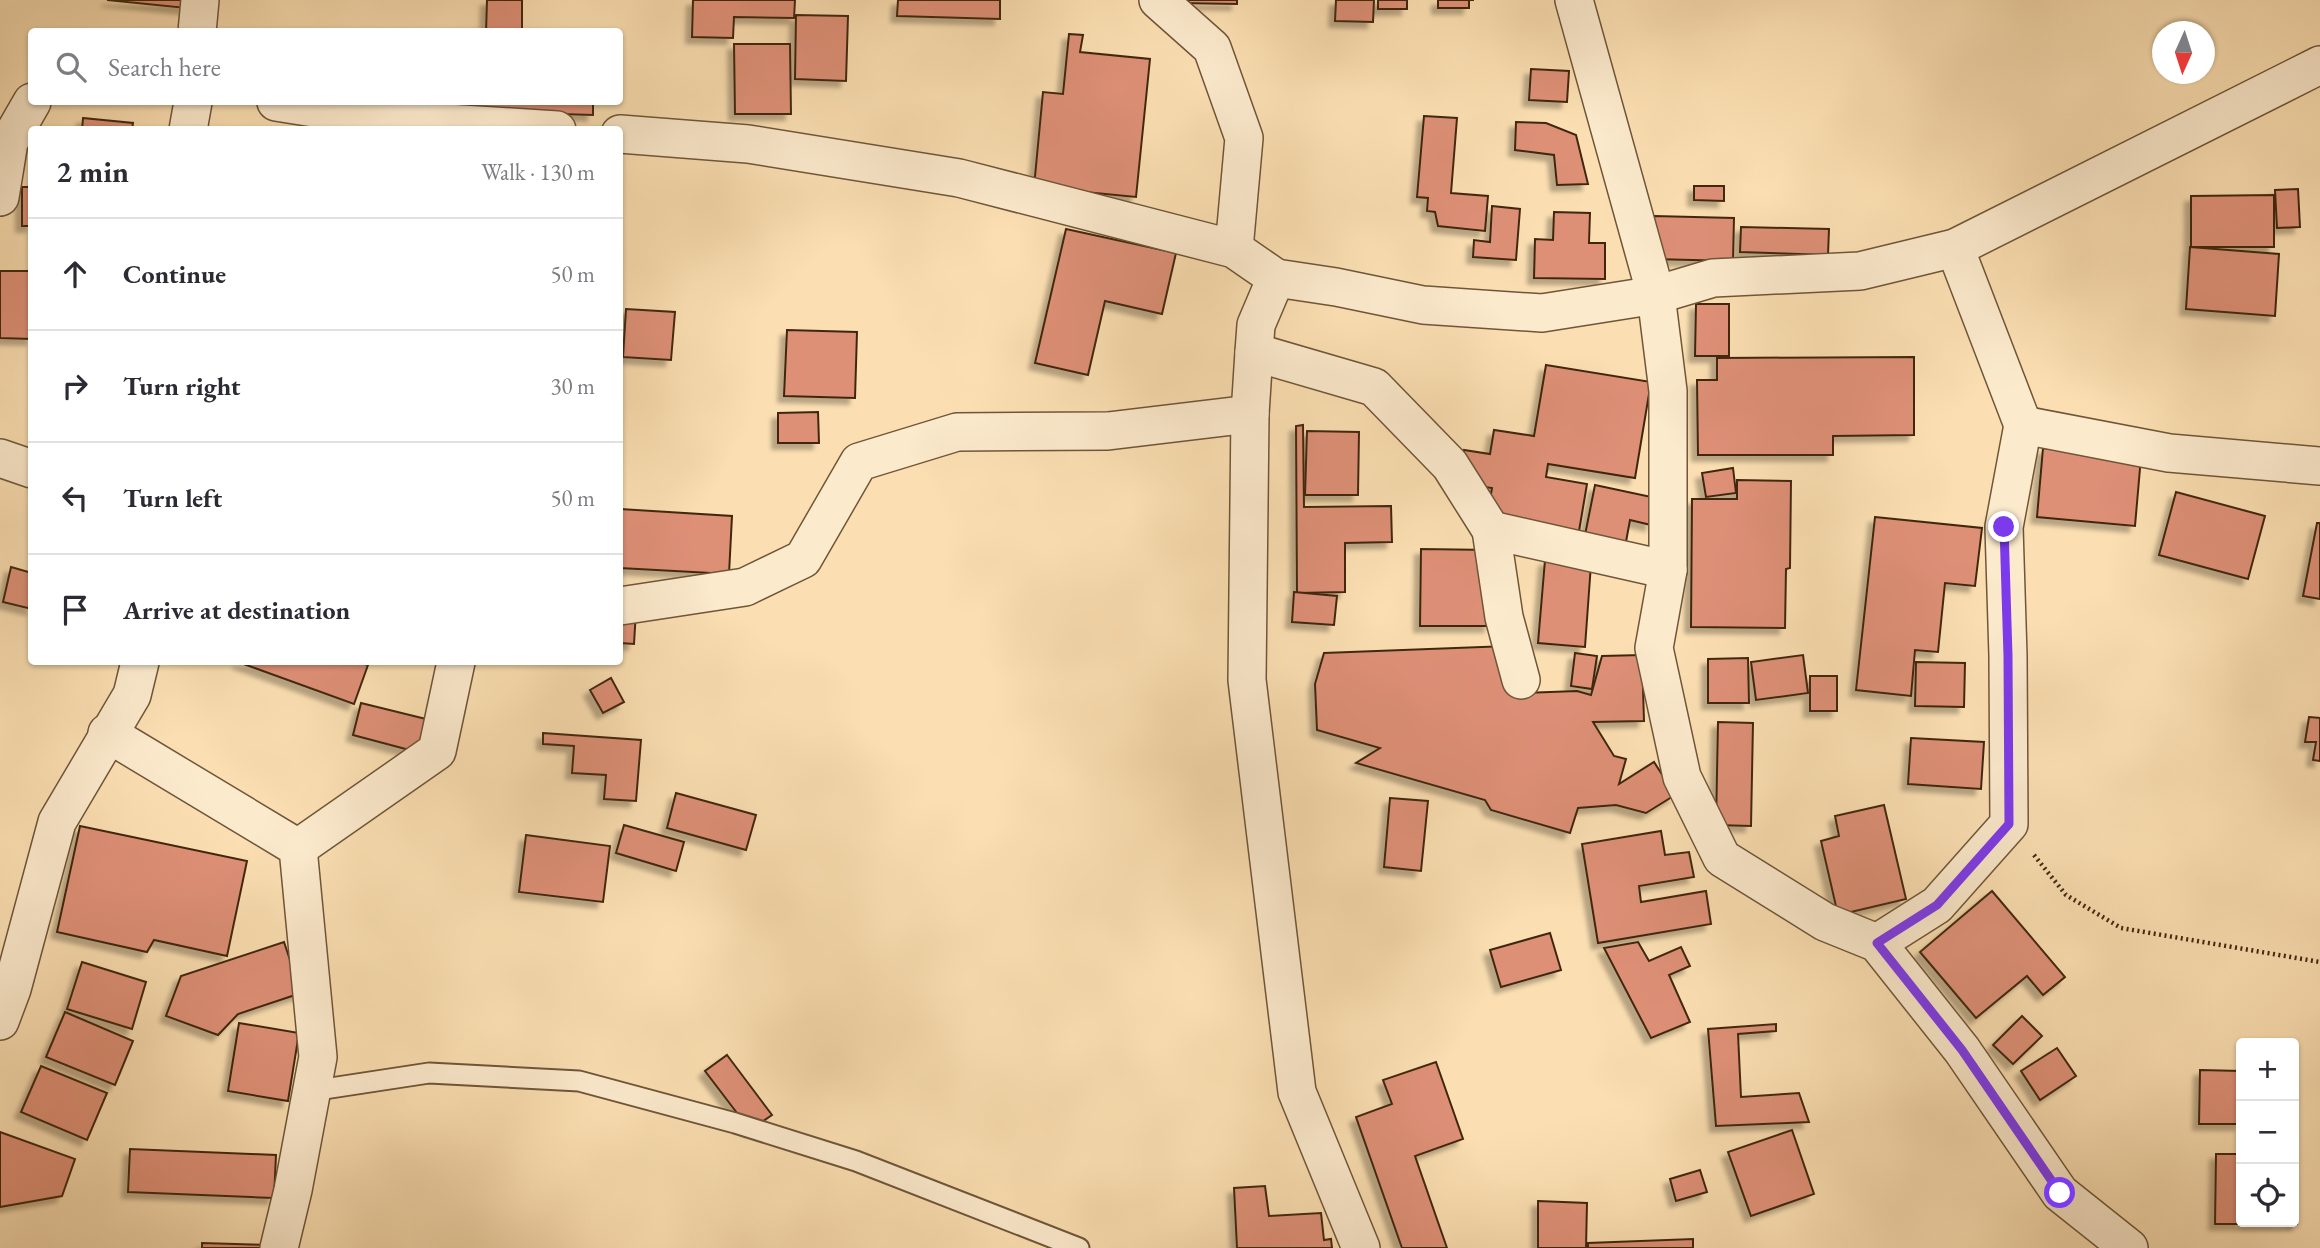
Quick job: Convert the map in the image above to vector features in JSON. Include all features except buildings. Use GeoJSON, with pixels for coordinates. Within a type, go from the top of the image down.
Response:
{"type":"FeatureCollection","features":[{"type":"Feature","properties":{"kind":"street"},"geometry":{"type":"LineString","coordinates":[[197,28],[200,0]]}},
{"type":"Feature","properties":{"kind":"street"},"geometry":{"type":"LineString","coordinates":[[1158,0],[1212,48],[1244,138],[1234,249]]}},
{"type":"Feature","properties":{"kind":"street"},"geometry":{"type":"LineString","coordinates":[[1574,0],[1656,295],[1668,391],[1668,570],[1654,648],[1682,777],[1722,858],[1825,922],[1877,943],[1962,1050],[2060,1193],[2129,1248]]}},
{"type":"Feature","properties":{"kind":"street"},"geometry":{"type":"LineString","coordinates":[[623,134],[748,144],[959,178],[1234,249],[1276,278],[1423,305],[1542,313],[1656,295],[1713,278],[1860,271],[1955,248],[2320,65]]}},
{"type":"Feature","properties":{"kind":"street"},"geometry":{"type":"LineString","coordinates":[[0,197],[9,142],[31,105]]}},
{"type":"Feature","properties":{"kind":"street"},"geometry":{"type":"LineString","coordinates":[[189,126],[193,105]]}},
{"type":"Feature","properties":{"kind":"street"},"geometry":{"type":"LineString","coordinates":[[295,105],[383,119],[494,126]]}},
{"type":"Feature","properties":{"kind":"street"},"geometry":{"type":"LineString","coordinates":[[1877,943],[1937,905],[2009,824],[2004,527],[2022,425],[1955,248]]}},
{"type":"Feature","properties":{"kind":"street"},"geometry":{"type":"LineString","coordinates":[[1276,278],[1256,325],[1254,352],[1250,414],[1247,680],[1297,1092],[1361,1248]]}},
{"type":"Feature","properties":{"kind":"street"},"geometry":{"type":"LineString","coordinates":[[1254,352],[1374,387],[1450,465],[1491,530],[1504,617],[1521,680]]}},
{"type":"Feature","properties":{"kind":"street"},"geometry":{"type":"LineString","coordinates":[[623,606],[745,587],[803,559],[859,462],[957,432],[1108,430],[1250,414]]}},
{"type":"Feature","properties":{"kind":"street"},"geometry":{"type":"LineString","coordinates":[[2022,425],[2169,453],[2320,466]]}},
{"type":"Feature","properties":{"kind":"street"},"geometry":{"type":"LineString","coordinates":[[0,458],[28,468]]}},
{"type":"Feature","properties":{"kind":"street"},"geometry":{"type":"LineString","coordinates":[[1491,530],[1668,570]]}},
{"type":"Feature","properties":{"kind":"street"},"geometry":{"type":"LineString","coordinates":[[0,1021],[12,989],[57,822],[107,733],[132,695],[139,665]]}},
{"type":"Feature","properties":{"kind":"street"},"geometry":{"type":"LineString","coordinates":[[298,848],[437,751],[455,665]]}},
{"type":"Feature","properties":{"kind":"street"},"geometry":{"type":"LineString","coordinates":[[107,733],[298,848]]}},
{"type":"Feature","properties":{"kind":"street"},"geometry":{"type":"LineString","coordinates":[[279,1248],[293,1190],[318,1057],[298,848]]}},
{"type":"Feature","properties":{"kind":"lane"},"geometry":{"type":"LineString","coordinates":[[312,1091],[429,1073],[579,1081],[735,1123],[856,1161],[1079,1248]]}},
{"type":"Feature","properties":{"kind":"path"},"geometry":{"type":"LineString","coordinates":[[2009,824],[2066,895],[2120,928],[2320,962]]}},
{"type":"Feature","properties":{"kind":"route"},"geometry":{"type":"LineString","coordinates":[[2004,527],[2009,824],[1937,905],[1877,943],[1962,1050],[2060,1193]]}}]}
